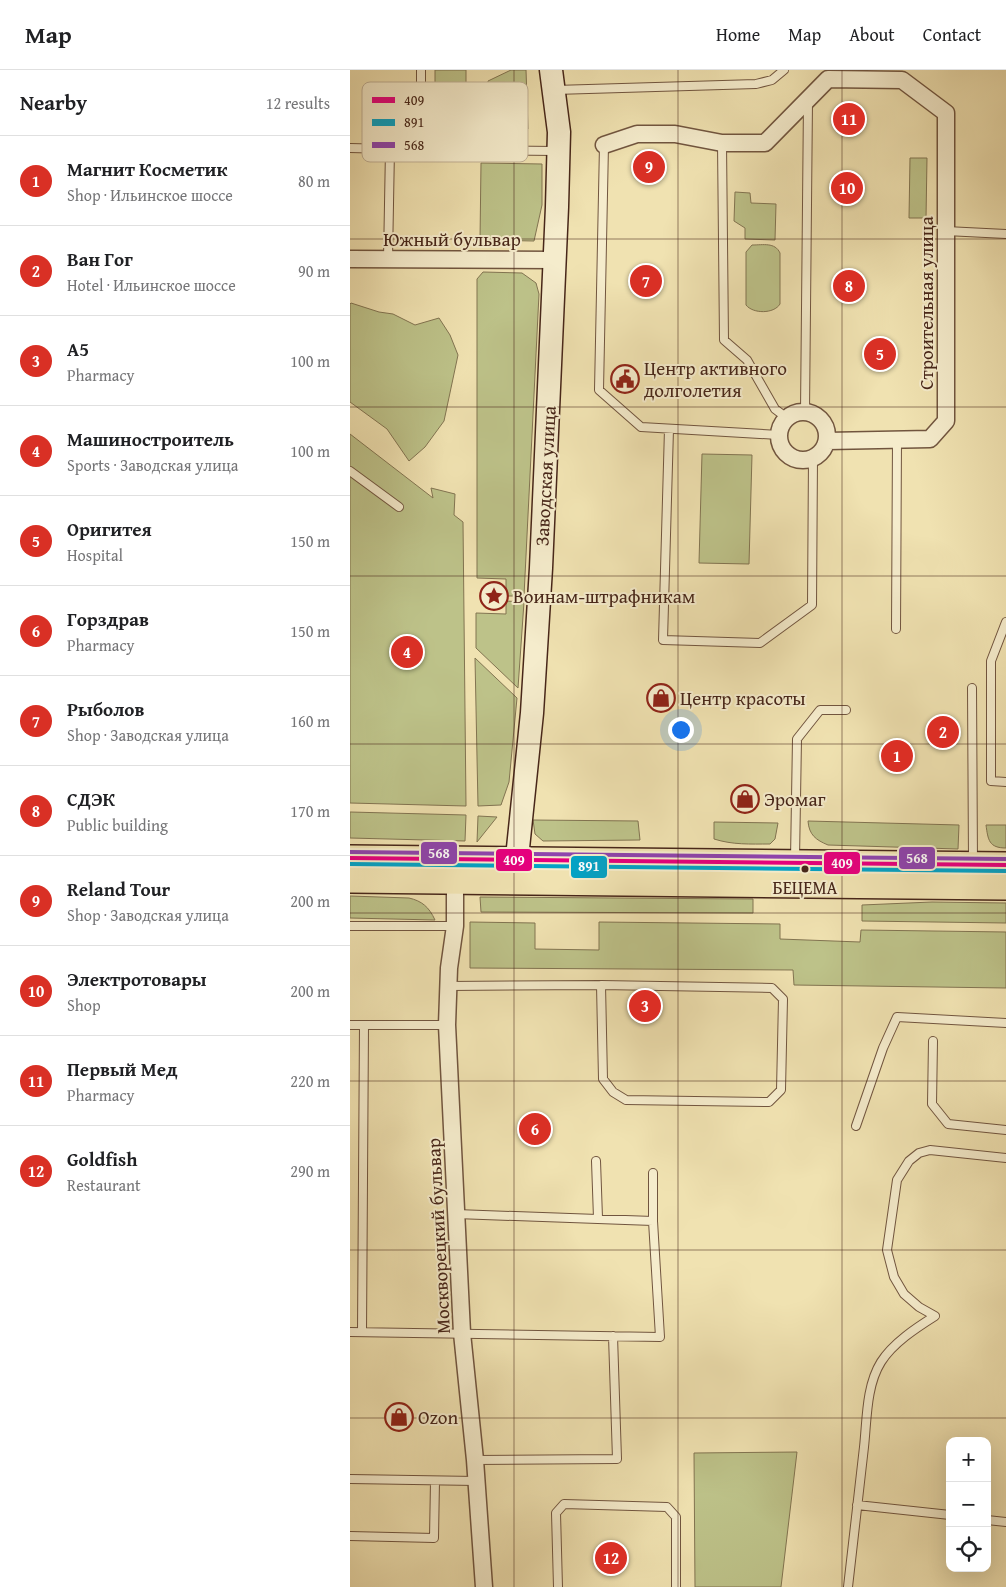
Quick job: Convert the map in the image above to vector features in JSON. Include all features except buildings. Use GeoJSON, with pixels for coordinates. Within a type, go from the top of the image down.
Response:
{"type":"FeatureCollection","features":[{"type":"Feature","properties":{"kind":"main road"},"geometry":{"type":"LineString","coordinates":[[350,858],[455,871]]}},
{"type":"Feature","properties":{"kind":"main road"},"geometry":{"type":"LineString","coordinates":[[516,872],[796,863],[1006,865]]}},
{"type":"Feature","properties":{"kind":"main road"},"geometry":{"type":"LineString","coordinates":[[350,880],[455,871],[1006,887]]}},
{"type":"Feature","properties":{"kind":"street","name":"Строительная улица"},"geometry":{"type":"LineString","coordinates":[[808,100],[828,78],[902,80],[946,112],[946,421],[930,439],[827,440]]}},
{"type":"Feature","properties":{"kind":"street","name":"Заводская улица"},"geometry":{"type":"LineString","coordinates":[[516,872],[533,693],[541,559],[559,151],[552,80]]}},
{"type":"Feature","properties":{"kind":"street"},"geometry":{"type":"LineString","coordinates":[[604,145],[637,134],[676,134],[722,143],[765,143],[808,100]]}},
{"type":"Feature","properties":{"kind":"street","name":"Южный бульвар"},"geometry":{"type":"LineString","coordinates":[[350,259],[554,260]]}},
{"type":"Feature","properties":{"kind":"street"},"geometry":{"type":"LineString","coordinates":[[805,412],[815,415],[821,420],[827,433],[827,440],[819,454],[806,460],[791,456],[785,452],[779,436],[782,424],[787,418],[793,414],[805,412]]}},
{"type":"Feature","properties":{"kind":"street","name":"Москворецкий бульвар"},"geometry":{"type":"LineString","coordinates":[[455,871],[455,926],[449,968],[447,1025],[462,1333],[475,1460],[484,1587]]}},
{"type":"Feature","properties":{"kind":"lane"},"geometry":{"type":"LineString","coordinates":[[552,80],[756,84],[772,80],[784,70]]}},
{"type":"Feature","properties":{"kind":"lane"},"geometry":{"type":"LineString","coordinates":[[805,412],[808,100]]}},
{"type":"Feature","properties":{"kind":"lane"},"geometry":{"type":"LineString","coordinates":[[722,143],[724,340],[746,360],[775,409],[787,418]]}},
{"type":"Feature","properties":{"kind":"lane"},"geometry":{"type":"LineString","coordinates":[[604,145],[599,390],[641,427],[779,436]]}},
{"type":"Feature","properties":{"kind":"lane"},"geometry":{"type":"LineString","coordinates":[[528,151],[559,151]]}},
{"type":"Feature","properties":{"kind":"lane"},"geometry":{"type":"LineString","coordinates":[[388,259],[390,162]]}},
{"type":"Feature","properties":{"kind":"lane"},"geometry":{"type":"LineString","coordinates":[[946,231],[1006,234]]}},
{"type":"Feature","properties":{"kind":"lane"},"geometry":{"type":"LineString","coordinates":[[669,429],[663,640],[760,643],[812,604],[813,458]]}},
{"type":"Feature","properties":{"kind":"lane"},"geometry":{"type":"LineString","coordinates":[[896,629],[897,439]]}},
{"type":"Feature","properties":{"kind":"lane"},"geometry":{"type":"LineString","coordinates":[[350,471],[399,507]]}},
{"type":"Feature","properties":{"kind":"lane"},"geometry":{"type":"LineString","coordinates":[[1006,622],[991,661],[990,772],[990,781],[1006,782]]}},
{"type":"Feature","properties":{"kind":"lane"},"geometry":{"type":"LineString","coordinates":[[972,688],[973,864]]}},
{"type":"Feature","properties":{"kind":"lane"},"geometry":{"type":"LineString","coordinates":[[796,863],[797,739],[820,710],[846,710]]}},
{"type":"Feature","properties":{"kind":"lane"},"geometry":{"type":"LineString","coordinates":[[350,926],[455,926]]}},
{"type":"Feature","properties":{"kind":"lane"},"geometry":{"type":"LineString","coordinates":[[448,986],[602,985],[772,988],[783,999],[781,1090],[770,1102],[626,1100],[613,1092],[603,1079],[602,985]]}},
{"type":"Feature","properties":{"kind":"lane"},"geometry":{"type":"LineString","coordinates":[[856,1126],[883,1048],[897,1017],[1006,1023]]}},
{"type":"Feature","properties":{"kind":"lane"},"geometry":{"type":"LineString","coordinates":[[350,1025],[447,1025]]}},
{"type":"Feature","properties":{"kind":"lane"},"geometry":{"type":"LineString","coordinates":[[362,1332],[364,1025]]}},
{"type":"Feature","properties":{"kind":"lane"},"geometry":{"type":"LineString","coordinates":[[934,1041],[932,1104],[948,1124],[1006,1130]]}},
{"type":"Feature","properties":{"kind":"lane"},"geometry":{"type":"LineString","coordinates":[[848,1587],[874,1374],[882,1360],[892,1349],[920,1325],[935,1316],[904,1294],[890,1264],[887,1250],[897,1180],[909,1161],[920,1153],[930,1150],[1006,1158]]}},
{"type":"Feature","properties":{"kind":"lane"},"geometry":{"type":"LineString","coordinates":[[596,1161],[598,1218]]}},
{"type":"Feature","properties":{"kind":"lane"},"geometry":{"type":"LineString","coordinates":[[350,1332],[660,1337],[653,1221],[653,1173]]}},
{"type":"Feature","properties":{"kind":"lane"},"geometry":{"type":"LineString","coordinates":[[456,1214],[653,1221]]}},
{"type":"Feature","properties":{"kind":"lane"},"geometry":{"type":"LineString","coordinates":[[475,1460],[617,1459],[613,1336]]}},
{"type":"Feature","properties":{"kind":"lane"},"geometry":{"type":"LineString","coordinates":[[350,1480],[476,1481]]}},
{"type":"Feature","properties":{"kind":"lane"},"geometry":{"type":"LineString","coordinates":[[350,1536],[434,1538],[435,1480]]}},
{"type":"Feature","properties":{"kind":"lane"},"geometry":{"type":"LineString","coordinates":[[558,1587],[556,1513],[564,1504],[666,1506],[676,1517],[676,1587]]}},
{"type":"Feature","properties":{"kind":"lane"},"geometry":{"type":"LineString","coordinates":[[857,1505],[946,1515]]}},
{"type":"Feature","properties":{"kind":"lane"},"geometry":{"type":"LineString","coordinates":[[991,1520],[1006,1522]]}},
{"type":"Feature","properties":{"kind":"green space"},"geometry":{"type":"Polygon","coordinates":[[[435,70],[466,70],[466,82],[435,82],[435,70]]]}},
{"type":"Feature","properties":{"kind":"green space"},"geometry":{"type":"Polygon","coordinates":[[[511,70],[526,70],[526,82],[488,81],[511,70]]]}},
{"type":"Feature","properties":{"kind":"green space"},"geometry":{"type":"Polygon","coordinates":[[[910,158],[927,158],[926,218],[909,218],[910,158]]]}},
{"type":"Feature","properties":{"kind":"green space"},"geometry":{"type":"Polygon","coordinates":[[[481,163],[542,164],[542,205],[534,241],[480,240],[481,163]]]}},
{"type":"Feature","properties":{"kind":"green space"},"geometry":{"type":"Polygon","coordinates":[[[735,192],[750,193],[751,203],[776,204],[775,240],[745,239],[745,228],[734,221],[735,192]]]}},
{"type":"Feature","properties":{"kind":"green space"},"geometry":{"type":"Polygon","coordinates":[[[752,245],[772,246],[778,249],[780,253],[780,304],[773,310],[763,312],[753,310],[746,305],[746,252],[752,245]]]}},
{"type":"Feature","properties":{"kind":"green space"},"geometry":{"type":"Polygon","coordinates":[[[483,272],[522,273],[536,283],[539,294],[524,596],[506,596],[506,579],[477,578],[477,279],[483,272]]]}},
{"type":"Feature","properties":{"kind":"green space"},"geometry":{"type":"Polygon","coordinates":[[[351,303],[379,312],[393,314],[415,325],[439,318],[450,335],[458,355],[444,421],[425,447],[409,461],[387,429],[350,402],[351,303]]]}},
{"type":"Feature","properties":{"kind":"green space"},"geometry":{"type":"Polygon","coordinates":[[[350,434],[433,498],[431,488],[455,494],[454,515],[463,522],[466,806],[350,803],[350,434]]]}},
{"type":"Feature","properties":{"kind":"green space"},"geometry":{"type":"Polygon","coordinates":[[[702,454],[752,455],[749,564],[699,563],[702,454]]]}},
{"type":"Feature","properties":{"kind":"green space"},"geometry":{"type":"Polygon","coordinates":[[[506,601],[524,602],[518,688],[476,648],[476,613],[506,614],[506,601]]]}},
{"type":"Feature","properties":{"kind":"green space"},"geometry":{"type":"Polygon","coordinates":[[[475,658],[517,698],[509,782],[501,805],[478,806],[475,658]]]}},
{"type":"Feature","properties":{"kind":"green space"},"geometry":{"type":"Polygon","coordinates":[[[350,812],[466,815],[465,841],[350,838],[350,812]]]}},
{"type":"Feature","properties":{"kind":"green space"},"geometry":{"type":"Polygon","coordinates":[[[478,816],[497,817],[477,842],[478,816]]]}},
{"type":"Feature","properties":{"kind":"green space"},"geometry":{"type":"Polygon","coordinates":[[[533,820],[638,821],[640,840],[543,841],[535,834],[533,820]]]}},
{"type":"Feature","properties":{"kind":"green space"},"geometry":{"type":"Polygon","coordinates":[[[808,821],[959,825],[958,849],[828,845],[814,836],[808,821]]]}},
{"type":"Feature","properties":{"kind":"green space"},"geometry":{"type":"Polygon","coordinates":[[[714,822],[778,823],[775,839],[770,844],[749,844],[714,839],[714,822]]]}},
{"type":"Feature","properties":{"kind":"green space"},"geometry":{"type":"Polygon","coordinates":[[[986,825],[1006,825],[1006,848],[996,847],[990,842],[986,825]]]}},
{"type":"Feature","properties":{"kind":"green space"},"geometry":{"type":"Polygon","coordinates":[[[350,896],[414,899],[425,905],[435,920],[350,918],[350,896]]]}},
{"type":"Feature","properties":{"kind":"green space"},"geometry":{"type":"Polygon","coordinates":[[[480,897],[753,899],[753,913],[481,912],[480,897]]]}},
{"type":"Feature","properties":{"kind":"green space"},"geometry":{"type":"Polygon","coordinates":[[[932,902],[1006,903],[1006,923],[862,921],[862,905],[932,902]]]}},
{"type":"Feature","properties":{"kind":"green space"},"geometry":{"type":"Polygon","coordinates":[[[470,922],[535,923],[535,949],[599,950],[599,922],[780,924],[780,939],[860,942],[861,930],[1006,932],[1006,988],[794,985],[793,970],[470,968],[470,922]]]}},
{"type":"Feature","properties":{"kind":"green space"},"geometry":{"type":"Polygon","coordinates":[[[797,1452],[781,1587],[695,1587],[694,1453],[797,1452]]]}},
{"type":"Feature","properties":{"kind":"transit line","name":"568"},"geometry":{"type":"LineString","coordinates":[[350,852],[1006,859]]}},
{"type":"Feature","properties":{"kind":"transit line","name":"409"},"geometry":{"type":"LineString","coordinates":[[350,858],[1006,865]]}},
{"type":"Feature","properties":{"kind":"transit line","name":"891"},"geometry":{"type":"LineString","coordinates":[[350,864],[1006,871]]}},
{"type":"Feature","properties":{"kind":"place","name":"Первый Мед"},"geometry":{"type":"Point","coordinates":[849,119]}},
{"type":"Feature","properties":{"kind":"place","name":"Reland Tour"},"geometry":{"type":"Point","coordinates":[649,167]}},
{"type":"Feature","properties":{"kind":"place","name":"Электротовары"},"geometry":{"type":"Point","coordinates":[847,188]}},
{"type":"Feature","properties":{"kind":"place","name":"Рыболов"},"geometry":{"type":"Point","coordinates":[646,281]}},
{"type":"Feature","properties":{"kind":"place","name":"СДЭК"},"geometry":{"type":"Point","coordinates":[849,286]}},
{"type":"Feature","properties":{"kind":"place","name":"Оригитея"},"geometry":{"type":"Point","coordinates":[880,354]}},
{"type":"Feature","properties":{"kind":"place","name":"Центр активного долголетия"},"geometry":{"type":"Point","coordinates":[625,379]}},
{"type":"Feature","properties":{"kind":"place","name":"Воинам-штрафникам"},"geometry":{"type":"Point","coordinates":[494,596]}},
{"type":"Feature","properties":{"kind":"place","name":"Машиностроитель"},"geometry":{"type":"Point","coordinates":[407,652]}},
{"type":"Feature","properties":{"kind":"place","name":"Центр красоты"},"geometry":{"type":"Point","coordinates":[661,698]}},
{"type":"Feature","properties":{"kind":"place","name":"Ван Гог"},"geometry":{"type":"Point","coordinates":[943,732]}},
{"type":"Feature","properties":{"kind":"place","name":"Магнит Косметик"},"geometry":{"type":"Point","coordinates":[897,756]}},
{"type":"Feature","properties":{"kind":"place","name":"Эромаг"},"geometry":{"type":"Point","coordinates":[745,799]}},
{"type":"Feature","properties":{"kind":"place","name":"БЕЦЕМА"},"geometry":{"type":"Point","coordinates":[805,869]}},
{"type":"Feature","properties":{"kind":"place","name":"А5"},"geometry":{"type":"Point","coordinates":[645,1006]}},
{"type":"Feature","properties":{"kind":"place","name":"Горздрав"},"geometry":{"type":"Point","coordinates":[535,1129]}},
{"type":"Feature","properties":{"kind":"place","name":"Ozon"},"geometry":{"type":"Point","coordinates":[399,1417]}},
{"type":"Feature","properties":{"kind":"place","name":"Goldfish"},"geometry":{"type":"Point","coordinates":[611,1558]}}]}
